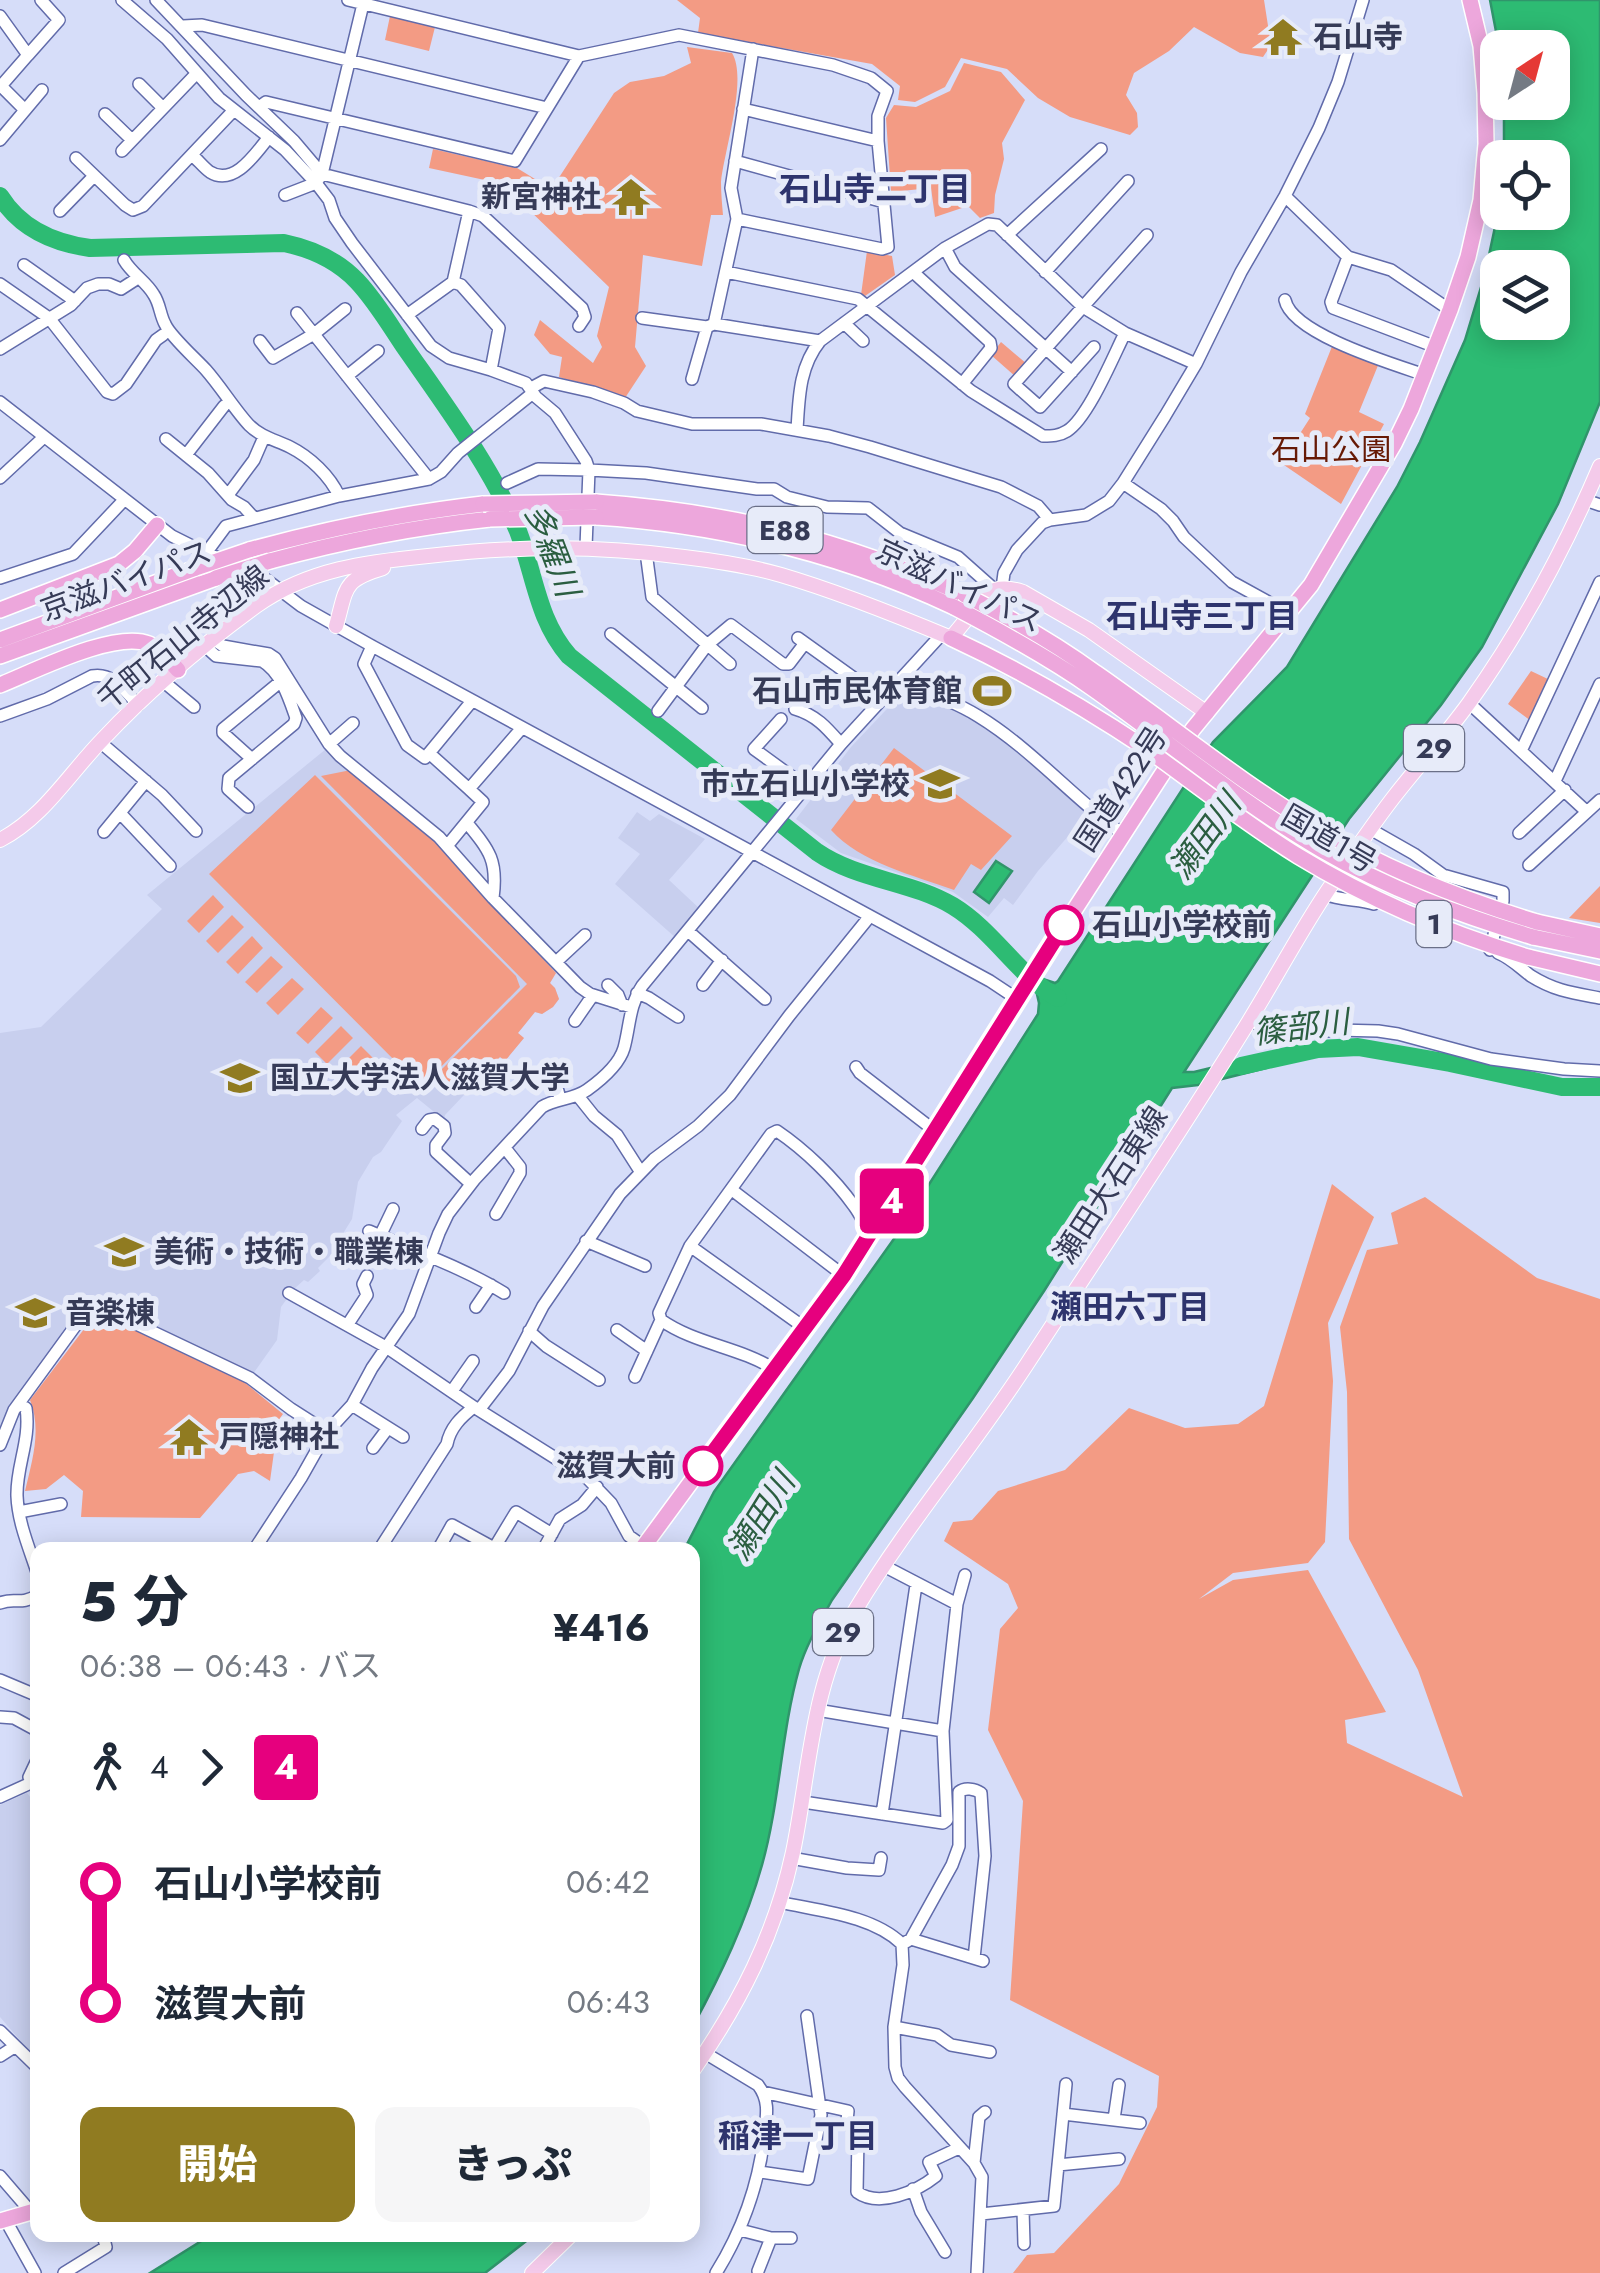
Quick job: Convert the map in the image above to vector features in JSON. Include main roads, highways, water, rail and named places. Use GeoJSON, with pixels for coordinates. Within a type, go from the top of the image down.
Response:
{"type":"FeatureCollection","features":[{"type":"Feature","properties":{"kind":"highway","name":"国道422号"},"geometry":{"type":"LineString","coordinates":[[646,1542],[844,1275],[1124,834],[1193,730],[1290,614],[1329,558],[1394,444],[1450,310],[1477,222],[1484,170],[1486,93],[1481,46],[1470,0]]}},
{"type":"Feature","properties":{"kind":"highway","name":"京滋バイパス"},"geometry":{"type":"LineString","coordinates":[[0,640],[249,550],[387,517],[596,510],[776,543],[960,601],[1323,851],[1432,904],[1536,929],[1600,951]]}},
{"type":"Feature","properties":{"kind":"highway","name":"京滋バイパス"},"geometry":{"type":"LineString","coordinates":[[0,656],[270,560],[487,512]]}},
{"type":"Feature","properties":{"kind":"highway"},"geometry":{"type":"LineString","coordinates":[[0,610],[118,564],[157,526]]}},
{"type":"Feature","properties":{"kind":"highway","name":"国道1号"},"geometry":{"type":"LineString","coordinates":[[947,636],[1080,707],[1322,870],[1434,924],[1528,957],[1600,974]]}},
{"type":"Feature","properties":{"kind":"highway"},"geometry":{"type":"LineString","coordinates":[[0,685],[104,644],[132,640],[152,645],[178,670]]}},
{"type":"Feature","properties":{"kind":"highway","name":"京滋バイパス"},"geometry":{"type":"LineString","coordinates":[[1536,929],[1600,936]]}},
{"type":"Feature","properties":{"kind":"highway"},"geometry":{"type":"LineString","coordinates":[[3,2220],[30,2212]]}},
{"type":"Feature","properties":{"kind":"main road","name":"瀬田大石東線"},"geometry":{"type":"LineString","coordinates":[[700,2061],[744,1990],[779,1902],[792,1858],[822,1689],[836,1647],[858,1605],[1023,1370],[1208,1087],[1325,894],[1500,657],[1592,502],[1600,466]]}},
{"type":"Feature","properties":{"kind":"main road","name":"千町石山寺辺線"},"geometry":{"type":"LineString","coordinates":[[0,840],[29,822],[100,742],[210,643],[281,590],[338,568],[512,548],[586,547],[646,552],[780,574],[947,636]]}},
{"type":"Feature","properties":{"kind":"main road"},"geometry":{"type":"LineString","coordinates":[[336,626],[353,579],[417,557]]}},
{"type":"Feature","properties":{"kind":"main road"},"geometry":{"type":"LineString","coordinates":[[947,636],[998,588],[1023,592],[1089,630],[1206,713]]}},
{"type":"Feature","properties":{"kind":"main road"},"geometry":{"type":"LineString","coordinates":[[532,2273],[563,2242]]}},
{"type":"Feature","properties":{"kind":"water","name":"瀬田川"},"geometry":{"type":"Polygon","coordinates":[[[1490,0],[1600,0],[1600,402],[1558,504],[1482,647],[1441,705],[1349,819],[1184,1072],[1264,1055],[1266,1068],[1172,1088],[973,1398],[832,1600],[799,1669],[773,1816],[756,1886],[700,2012],[700,1542],[688,1542],[714,1492],[896,1236],[1038,1014],[1036,990],[1043,979],[1058,981],[1213,742],[1287,667],[1397,487],[1465,340],[1480,290],[1480,340],[1570,340],[1570,250],[1490,250],[1494,230],[1570,230],[1570,140],[1504,140],[1504,120],[1570,120],[1570,30],[1496,30],[1490,0]]]}},
{"type":"Feature","properties":{"kind":"water"},"geometry":{"type":"Polygon","coordinates":[[[996,861],[1012,871],[989,903],[974,892],[996,861]]]}},
{"type":"Feature","properties":{"kind":"water"},"geometry":{"type":"Polygon","coordinates":[[[200,2242],[525,2242],[485,2273],[150,2273],[200,2242]]]}},
{"type":"Feature","properties":{"kind":"waterway","name":"多羅川"},"geometry":{"type":"LineString","coordinates":[[0,196],[28,225],[76,246],[284,243],[315,252],[341,267],[377,306],[481,460],[518,531],[550,627],[569,656],[817,852],[850,869],[953,906],[981,928],[1031,979],[1058,998]]}},
{"type":"Feature","properties":{"kind":"waterway","name":"篠部川"},"geometry":{"type":"LineString","coordinates":[[1241,1066],[1318,1049],[1358,1047],[1562,1087],[1600,1087]]}},
{"type":"Feature","properties":{"kind":"place","name":"石山寺"},"geometry":{"type":"Point","coordinates":[1283,37]}},
{"type":"Feature","properties":{"kind":"place","name":"新宮神社"},"geometry":{"type":"Point","coordinates":[631,197]}},
{"type":"Feature","properties":{"kind":"place","name":"石山市民体育館"},"geometry":{"type":"Point","coordinates":[992,691]}},
{"type":"Feature","properties":{"kind":"place","name":"市立石山小学校"},"geometry":{"type":"Point","coordinates":[940,784]}},
{"type":"Feature","properties":{"kind":"place","name":"石山小学校前"},"geometry":{"type":"Point","coordinates":[1064,925]}},
{"type":"Feature","properties":{"kind":"place","name":"国立大学法人滋賀大学"},"geometry":{"type":"Point","coordinates":[240,1078]}},
{"type":"Feature","properties":{"kind":"place","name":"美術・技術・職業棟"},"geometry":{"type":"Point","coordinates":[124,1252]}},
{"type":"Feature","properties":{"kind":"place","name":"音楽棟"},"geometry":{"type":"Point","coordinates":[35,1313]}},
{"type":"Feature","properties":{"kind":"place","name":"戸隠神社"},"geometry":{"type":"Point","coordinates":[189,1437]}},
{"type":"Feature","properties":{"kind":"place","name":"滋賀大前"},"geometry":{"type":"Point","coordinates":[703,1466]}},
{"type":"Feature","properties":{"kind":"district","name":"石山寺二丁目"},"geometry":{"type":"Point","coordinates":[875,189]}},
{"type":"Feature","properties":{"kind":"district","name":"石山寺三丁目"},"geometry":{"type":"Point","coordinates":[1202,616]}},
{"type":"Feature","properties":{"kind":"district","name":"瀬田六丁目"},"geometry":{"type":"Point","coordinates":[1130,1307]}},
{"type":"Feature","properties":{"kind":"district","name":"稲津一丁目"},"geometry":{"type":"Point","coordinates":[798,2136]}},
{"type":"Feature","properties":{"kind":"park label","name":"石山公園"},"geometry":{"type":"Point","coordinates":[1331,450]}}]}
